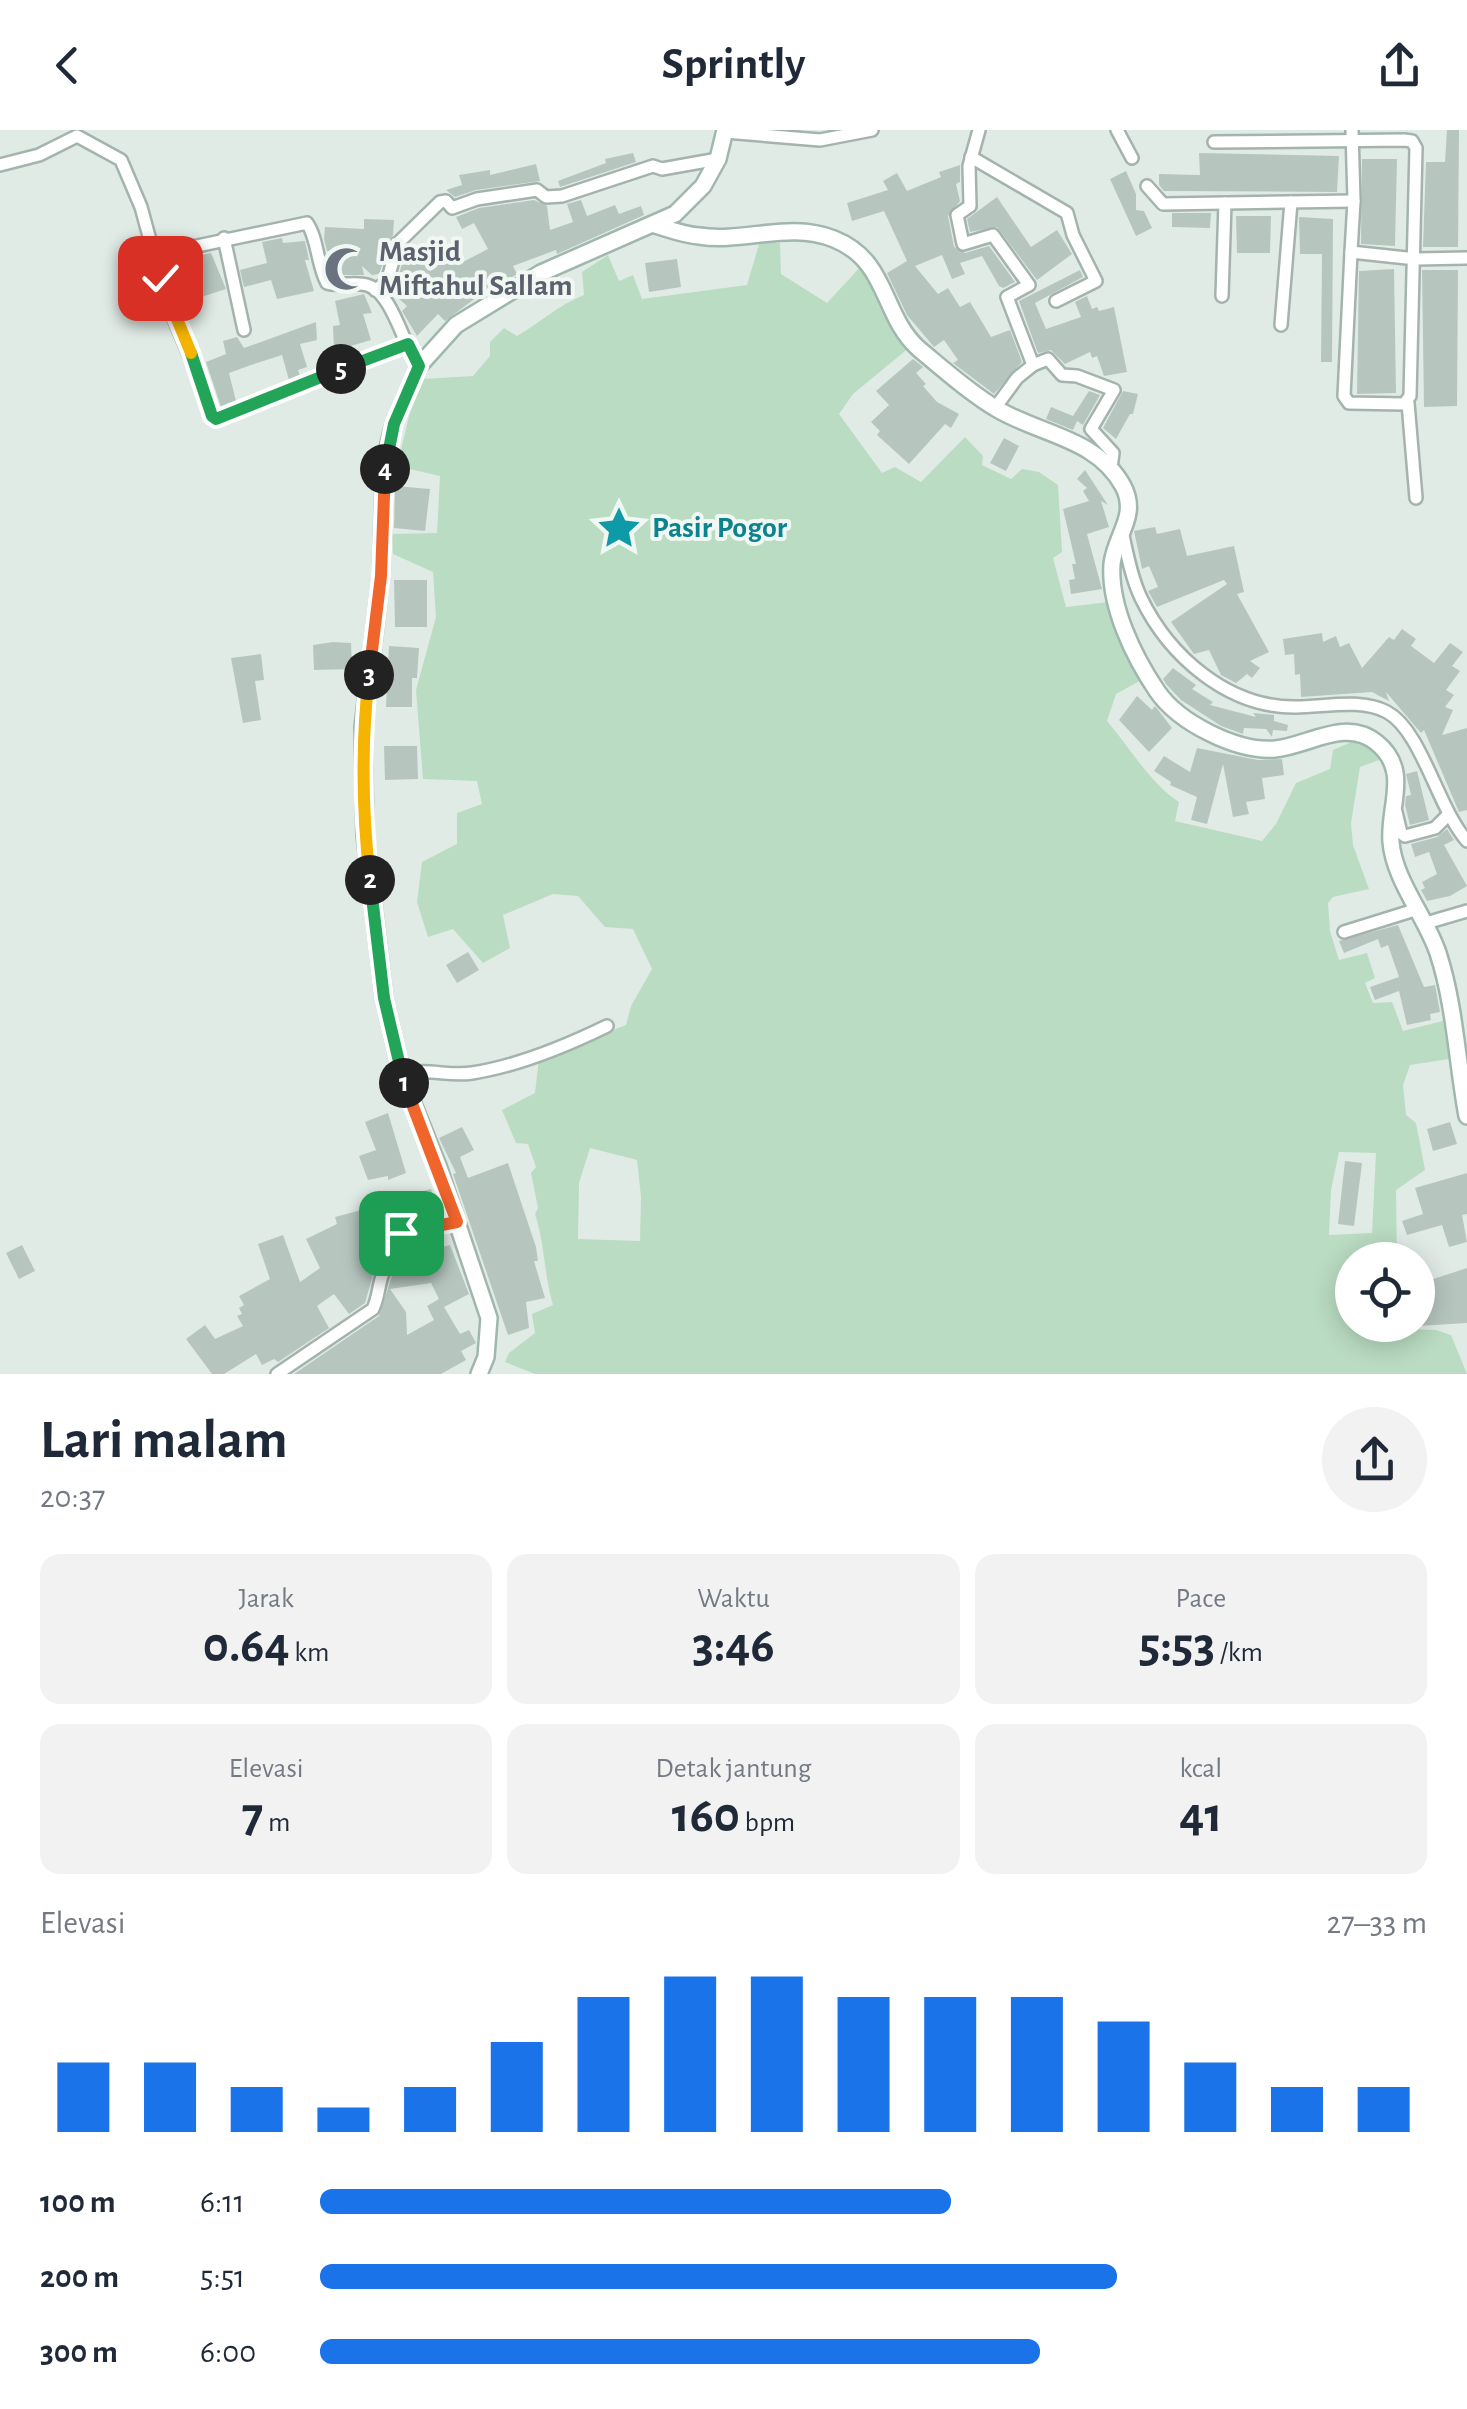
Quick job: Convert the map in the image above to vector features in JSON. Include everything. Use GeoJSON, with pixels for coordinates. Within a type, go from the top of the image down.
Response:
{"type":"FeatureCollection","features":[{"type":"Feature","properties":{"kind":"main road"},"geometry":{"type":"LineString","coordinates":[[479,1374],[486,1357],[489,1318],[402,1075],[384,998],[369,874],[363,808],[363,726],[381,576],[384,460],[394,424],[419,366],[456,325],[541,273],[655,225],[690,202],[718,159],[725,131]]}},
{"type":"Feature","properties":{"kind":"main road"},"geometry":{"type":"LineString","coordinates":[[655,225],[700,237],[793,230],[818,233],[854,248],[868,260],[915,346],[995,408],[1097,453],[1111,468],[1129,501],[1129,522],[1122,531],[1112,569],[1114,596],[1145,669],[1172,708],[1223,738],[1257,749],[1278,749],[1336,733],[1367,736],[1388,754],[1398,784],[1391,842],[1394,857],[1422,916],[1451,999],[1467,1116]]}},
{"type":"Feature","properties":{"kind":"street"},"geometry":{"type":"LineString","coordinates":[[725,131],[820,140],[872,130]]}},
{"type":"Feature","properties":{"kind":"street"},"geometry":{"type":"LineString","coordinates":[[979,130],[971,157],[970,206],[956,216],[963,244],[993,235],[1029,285],[1008,297],[1033,365]]}},
{"type":"Feature","properties":{"kind":"street"},"geometry":{"type":"LineString","coordinates":[[1118,130],[1132,158]]}},
{"type":"Feature","properties":{"kind":"street"},"geometry":{"type":"LineString","coordinates":[[0,164],[39,155],[77,136],[116,155],[135,192],[174,317],[216,419],[408,344]]}},
{"type":"Feature","properties":{"kind":"street"},"geometry":{"type":"LineString","coordinates":[[1352,136],[1354,200],[1345,400],[1408,403]]}},
{"type":"Feature","properties":{"kind":"street"},"geometry":{"type":"LineString","coordinates":[[1214,142],[1352,136],[1412,141],[1416,148],[1416,259],[1408,403],[1416,498]]}},
{"type":"Feature","properties":{"kind":"street"},"geometry":{"type":"LineString","coordinates":[[971,157],[1067,213],[1073,236],[1096,281],[1056,302]]}},
{"type":"Feature","properties":{"kind":"street"},"geometry":{"type":"LineString","coordinates":[[375,290],[387,282],[398,242],[440,202],[446,201],[452,208],[477,199],[538,190],[546,197],[562,196],[653,166],[662,169],[718,159]]}},
{"type":"Feature","properties":{"kind":"street"},"geometry":{"type":"LineString","coordinates":[[1147,186],[1162,204],[1354,200]]}},
{"type":"Feature","properties":{"kind":"street"},"geometry":{"type":"LineString","coordinates":[[1282,326],[1291,202]]}},
{"type":"Feature","properties":{"kind":"street"},"geometry":{"type":"LineString","coordinates":[[1222,296],[1225,203]]}},
{"type":"Feature","properties":{"kind":"street"},"geometry":{"type":"LineString","coordinates":[[155,253],[307,223],[312,228],[318,264],[326,283],[368,285],[375,290],[398,320],[419,366]]}},
{"type":"Feature","properties":{"kind":"street"},"geometry":{"type":"LineString","coordinates":[[224,238],[244,330]]}},
{"type":"Feature","properties":{"kind":"street"},"geometry":{"type":"LineString","coordinates":[[1351,252],[1416,259],[1467,258]]}},
{"type":"Feature","properties":{"kind":"street"},"geometry":{"type":"LineString","coordinates":[[995,408],[1017,378],[1048,359],[1062,376],[1077,376],[1114,390],[1091,430],[1113,452],[1111,468]]}},
{"type":"Feature","properties":{"kind":"street"},"geometry":{"type":"LineString","coordinates":[[1122,531],[1142,600],[1179,652],[1214,684],[1270,704],[1294,708],[1358,705],[1384,711],[1412,737],[1448,816],[1467,841]]}},
{"type":"Feature","properties":{"kind":"street"},"geometry":{"type":"LineString","coordinates":[[1396,812],[1400,833],[1405,836],[1435,828],[1448,816]]}},
{"type":"Feature","properties":{"kind":"street"},"geometry":{"type":"LineString","coordinates":[[1344,932],[1467,911]]}},
{"type":"Feature","properties":{"kind":"street"},"geometry":{"type":"LineString","coordinates":[[402,1075],[432,1071],[475,1073],[539,1054],[607,1026]]}},
{"type":"Feature","properties":{"kind":"street"},"geometry":{"type":"LineString","coordinates":[[278,1374],[373,1309],[379,1296],[380,1272],[391,1261],[402,1258],[401,1233],[457,1222]]}},
{"type":"Feature","properties":{"kind":"green space"},"geometry":{"type":"Polygon","coordinates":[[[760,241],[780,243],[781,274],[827,303],[863,264],[910,347],[853,394],[839,414],[882,473],[895,467],[921,482],[965,437],[983,456],[982,465],[1011,479],[1022,469],[1039,472],[1058,485],[1062,552],[1053,558],[1066,607],[1109,602],[1143,679],[1116,694],[1107,721],[1150,775],[1179,802],[1175,821],[1262,841],[1276,824],[1296,783],[1330,769],[1333,750],[1356,740],[1374,747],[1382,759],[1360,767],[1351,823],[1353,845],[1369,889],[1333,897],[1328,903],[1330,931],[1339,960],[1367,953],[1375,978],[1365,983],[1373,1003],[1392,1002],[1403,1031],[1443,1021],[1449,1059],[1410,1065],[1403,1085],[1406,1115],[1416,1123],[1425,1170],[1396,1190],[1397,1242],[1335,1242],[1335,1342],[1435,1342],[1436,1330],[1451,1335],[1467,1374],[535,1374],[505,1362],[509,1353],[535,1333],[532,1314],[553,1305],[535,1214],[538,1208],[531,1173],[536,1167],[528,1144],[516,1143],[502,1110],[535,1093],[539,1058],[626,1025],[631,1006],[652,969],[633,929],[605,927],[578,896],[553,894],[503,915],[510,948],[483,963],[453,929],[428,937],[417,902],[422,862],[457,844],[457,813],[482,804],[477,781],[423,779],[416,690],[436,617],[433,572],[393,554],[392,534],[437,533],[440,476],[397,466],[414,396],[423,379],[473,376],[490,356],[490,342],[504,328],[517,336],[584,295],[582,272],[608,255],[619,281],[633,275],[642,299],[747,285],[760,241]],[[590,1148],[579,1183],[578,1239],[640,1241],[637,1160],[590,1148]],[[1339,1152],[1331,1190],[1329,1235],[1372,1233],[1376,1153],[1339,1152]]]}},
{"type":"Feature","properties":{"kind":"building"},"geometry":{"type":"Polygon","coordinates":[[[1447,130],[1459,130],[1458,247],[1423,247],[1426,162],[1445,162],[1447,130]]]}},
{"type":"Feature","properties":{"kind":"building"},"geometry":{"type":"Polygon","coordinates":[[[633,153],[636,162],[560,187],[558,181],[606,163],[605,159],[633,153]]]}},
{"type":"Feature","properties":{"kind":"building"},"geometry":{"type":"Polygon","coordinates":[[[1199,153],[1339,156],[1337,192],[1164,191],[1159,185],[1159,174],[1200,175],[1199,153]]]}},
{"type":"Feature","properties":{"kind":"building"},"geometry":{"type":"Polygon","coordinates":[[[1362,159],[1397,159],[1395,246],[1361,244],[1362,159]]]}},
{"type":"Feature","properties":{"kind":"building"},"geometry":{"type":"Polygon","coordinates":[[[536,164],[540,181],[455,197],[446,190],[462,185],[459,175],[490,170],[490,175],[536,164]]]}},
{"type":"Feature","properties":{"kind":"building"},"geometry":{"type":"Polygon","coordinates":[[[960,165],[960,182],[956,184],[960,201],[948,216],[954,247],[965,253],[989,246],[1015,282],[999,286],[982,256],[960,263],[965,274],[952,279],[942,255],[915,266],[938,294],[948,288],[960,307],[970,302],[991,337],[1010,330],[1022,362],[994,394],[953,363],[958,360],[944,340],[934,347],[907,315],[887,273],[907,261],[884,211],[852,221],[847,203],[888,190],[883,181],[897,173],[907,191],[960,165]]]}},
{"type":"Feature","properties":{"kind":"building"},"geometry":{"type":"Polygon","coordinates":[[[1126,171],[1136,194],[1136,210],[1144,211],[1152,228],[1136,236],[1110,179],[1126,171]]]}},
{"type":"Feature","properties":{"kind":"building"},"geometry":{"type":"Polygon","coordinates":[[[997,197],[1031,247],[1057,230],[1072,254],[1037,280],[997,227],[970,232],[967,219],[997,197]]]}},
{"type":"Feature","properties":{"kind":"building"},"geometry":{"type":"Polygon","coordinates":[[[534,200],[547,206],[550,230],[573,222],[567,204],[581,200],[587,216],[615,205],[619,214],[641,206],[644,215],[557,254],[556,250],[513,266],[517,274],[503,283],[501,279],[445,321],[438,314],[417,336],[402,311],[407,306],[390,291],[401,286],[408,274],[399,274],[402,264],[430,245],[441,257],[445,253],[457,265],[488,249],[474,223],[462,229],[456,217],[479,208],[534,200]]]}},
{"type":"Feature","properties":{"kind":"building"},"geometry":{"type":"Polygon","coordinates":[[[1172,213],[1211,213],[1210,228],[1172,227],[1172,213]]]}},
{"type":"Feature","properties":{"kind":"building"},"geometry":{"type":"Polygon","coordinates":[[[1236,216],[1271,216],[1270,253],[1237,253],[1236,216]]]}},
{"type":"Feature","properties":{"kind":"building"},"geometry":{"type":"Polygon","coordinates":[[[1299,217],[1333,219],[1332,362],[1321,362],[1322,254],[1300,254],[1299,217]]]}},
{"type":"Feature","properties":{"kind":"building"},"geometry":{"type":"Polygon","coordinates":[[[364,219],[394,220],[393,235],[379,274],[372,275],[362,266],[364,275],[334,275],[332,251],[327,251],[324,239],[325,227],[364,229],[364,219]]]}},
{"type":"Feature","properties":{"kind":"building"},"geometry":{"type":"Polygon","coordinates":[[[282,238],[283,243],[305,241],[309,260],[305,260],[314,291],[277,299],[271,280],[244,287],[240,270],[267,263],[262,242],[282,238]]]}},
{"type":"Feature","properties":{"kind":"building"},"geometry":{"type":"Polygon","coordinates":[[[211,253],[226,289],[201,297],[195,278],[203,275],[197,256],[211,253]]]}},
{"type":"Feature","properties":{"kind":"building"},"geometry":{"type":"Polygon","coordinates":[[[677,259],[681,287],[649,292],[645,263],[677,259]]]}},
{"type":"Feature","properties":{"kind":"building"},"geometry":{"type":"Polygon","coordinates":[[[1394,269],[1396,393],[1357,394],[1359,271],[1394,269]]]}},
{"type":"Feature","properties":{"kind":"building"},"geometry":{"type":"Polygon","coordinates":[[[1080,270],[1083,277],[1035,303],[1046,329],[1081,317],[1075,302],[1087,296],[1092,309],[1114,307],[1127,372],[1104,376],[1097,356],[1092,358],[1090,352],[1065,364],[1051,350],[1038,353],[1019,301],[1080,270]]]}},
{"type":"Feature","properties":{"kind":"building"},"geometry":{"type":"Polygon","coordinates":[[[1422,270],[1458,270],[1457,406],[1424,407],[1422,270]]]}},
{"type":"Feature","properties":{"kind":"building"},"geometry":{"type":"Polygon","coordinates":[[[364,294],[372,313],[363,314],[371,340],[334,351],[333,326],[340,325],[335,301],[364,294]]]}},
{"type":"Feature","properties":{"kind":"building"},"geometry":{"type":"Polygon","coordinates":[[[316,322],[317,340],[300,344],[307,367],[298,370],[300,376],[289,380],[282,355],[229,373],[236,401],[221,407],[206,362],[226,354],[223,341],[237,337],[244,348],[316,322]]]}},
{"type":"Feature","properties":{"kind":"building"},"geometry":{"type":"Polygon","coordinates":[[[913,359],[923,367],[916,373],[926,384],[923,386],[937,402],[959,414],[951,428],[945,424],[909,464],[877,435],[880,431],[871,422],[889,405],[876,391],[913,359]]]}},
{"type":"Feature","properties":{"kind":"building"},"geometry":{"type":"Polygon","coordinates":[[[1089,391],[1100,395],[1083,425],[1077,421],[1073,430],[1046,419],[1051,407],[1073,416],[1089,391]]]}},
{"type":"Feature","properties":{"kind":"building"},"geometry":{"type":"Polygon","coordinates":[[[1123,391],[1138,394],[1133,414],[1116,439],[1103,428],[1123,391]]]}},
{"type":"Feature","properties":{"kind":"building"},"geometry":{"type":"Polygon","coordinates":[[[1004,438],[1019,446],[1006,471],[990,463],[1004,438]]]}},
{"type":"Feature","properties":{"kind":"building"},"geometry":{"type":"Polygon","coordinates":[[[1085,470],[1108,505],[1101,501],[1109,527],[1087,534],[1102,589],[1071,594],[1069,580],[1075,579],[1072,564],[1076,564],[1063,509],[1089,501],[1083,491],[1087,488],[1077,479],[1085,470]]]}},
{"type":"Feature","properties":{"kind":"building"},"geometry":{"type":"Polygon","coordinates":[[[395,486],[430,489],[425,531],[394,528],[395,486]]]}},
{"type":"Feature","properties":{"kind":"building"},"geometry":{"type":"Polygon","coordinates":[[[1155,527],[1157,534],[1180,529],[1187,556],[1234,546],[1244,592],[1237,594],[1269,652],[1250,661],[1260,668],[1252,678],[1247,674],[1236,683],[1221,675],[1209,650],[1194,654],[1171,622],[1227,584],[1224,580],[1157,607],[1148,591],[1158,587],[1149,566],[1142,569],[1134,531],[1155,527]]]}},
{"type":"Feature","properties":{"kind":"building"},"geometry":{"type":"Polygon","coordinates":[[[394,580],[427,580],[427,627],[395,627],[394,580]]]}},
{"type":"Feature","properties":{"kind":"building"},"geometry":{"type":"Polygon","coordinates":[[[1402,629],[1416,639],[1411,646],[1434,663],[1450,643],[1463,652],[1452,666],[1460,671],[1446,690],[1454,695],[1445,707],[1453,710],[1442,735],[1467,728],[1467,810],[1459,812],[1424,730],[1421,733],[1386,692],[1389,701],[1372,692],[1301,697],[1294,654],[1285,655],[1283,639],[1322,633],[1323,642],[1336,636],[1340,647],[1349,643],[1362,668],[1389,637],[1394,640],[1402,629]]]}},
{"type":"Feature","properties":{"kind":"building"},"geometry":{"type":"Polygon","coordinates":[[[351,643],[352,669],[314,670],[313,645],[351,643]]]}},
{"type":"Feature","properties":{"kind":"building"},"geometry":{"type":"Polygon","coordinates":[[[389,646],[419,648],[417,678],[412,678],[412,707],[386,707],[389,646]]]}},
{"type":"Feature","properties":{"kind":"building"},"geometry":{"type":"Polygon","coordinates":[[[261,654],[264,680],[255,681],[261,720],[243,723],[231,658],[261,654]]]}},
{"type":"Feature","properties":{"kind":"building"},"geometry":{"type":"Polygon","coordinates":[[[1173,668],[1196,685],[1192,689],[1213,702],[1210,705],[1256,717],[1253,713],[1274,715],[1274,721],[1288,725],[1287,731],[1273,730],[1272,737],[1266,729],[1244,728],[1243,734],[1221,726],[1181,700],[1166,684],[1163,679],[1173,668]]]}},
{"type":"Feature","properties":{"kind":"building"},"geometry":{"type":"Polygon","coordinates":[[[1137,696],[1152,710],[1155,706],[1172,728],[1149,752],[1119,720],[1137,696]]]}},
{"type":"Feature","properties":{"kind":"building"},"geometry":{"type":"Polygon","coordinates":[[[384,746],[417,746],[418,779],[385,780],[384,746]]]}},
{"type":"Feature","properties":{"kind":"building"},"geometry":{"type":"Polygon","coordinates":[[[1197,748],[1258,760],[1282,759],[1284,775],[1262,778],[1265,799],[1246,802],[1249,814],[1233,817],[1223,764],[1207,824],[1191,820],[1197,797],[1170,785],[1154,771],[1164,756],[1190,772],[1197,748]]]}},
{"type":"Feature","properties":{"kind":"building"},"geometry":{"type":"Polygon","coordinates":[[[1417,771],[1429,820],[1410,825],[1405,805],[1406,796],[1411,795],[1406,774],[1417,771]]]}},
{"type":"Feature","properties":{"kind":"building"},"geometry":{"type":"Polygon","coordinates":[[[1447,829],[1454,840],[1444,845],[1467,886],[1450,896],[1427,901],[1421,890],[1425,888],[1422,882],[1437,874],[1429,852],[1415,857],[1411,844],[1437,837],[1447,829]]]}},
{"type":"Feature","properties":{"kind":"building"},"geometry":{"type":"Polygon","coordinates":[[[1398,925],[1424,987],[1435,985],[1440,1012],[1430,1014],[1431,1020],[1407,1025],[1399,991],[1375,1000],[1370,987],[1399,977],[1388,945],[1381,948],[1378,939],[1344,953],[1339,941],[1398,925]]]}},
{"type":"Feature","properties":{"kind":"building"},"geometry":{"type":"Polygon","coordinates":[[[468,952],[479,970],[457,983],[446,965],[468,952]]]}},
{"type":"Feature","properties":{"kind":"building"},"geometry":{"type":"Polygon","coordinates":[[[388,1113],[406,1173],[388,1180],[388,1176],[368,1180],[359,1156],[376,1150],[365,1122],[388,1113]]]}},
{"type":"Feature","properties":{"kind":"building"},"geometry":{"type":"Polygon","coordinates":[[[1450,1122],[1457,1144],[1433,1151],[1427,1129],[1450,1122]]]}},
{"type":"Feature","properties":{"kind":"building"},"geometry":{"type":"Polygon","coordinates":[[[462,1127],[474,1150],[460,1157],[468,1178],[508,1163],[536,1247],[538,1261],[534,1261],[545,1298],[526,1302],[529,1328],[508,1335],[453,1174],[456,1173],[439,1138],[462,1127]]]}},
{"type":"Feature","properties":{"kind":"building"},"geometry":{"type":"Polygon","coordinates":[[[1345,1161],[1362,1163],[1354,1226],[1338,1224],[1345,1161]]]}},
{"type":"Feature","properties":{"kind":"building"},"geometry":{"type":"Polygon","coordinates":[[[1467,1173],[1467,1214],[1462,1215],[1467,1242],[1449,1247],[1442,1225],[1407,1235],[1402,1221],[1423,1214],[1415,1188],[1467,1173]]]}},
{"type":"Feature","properties":{"kind":"building"},"geometry":{"type":"Polygon","coordinates":[[[431,1189],[439,1217],[401,1223],[394,1199],[431,1189]]]}},
{"type":"Feature","properties":{"kind":"building"},"geometry":{"type":"Polygon","coordinates":[[[369,1208],[384,1257],[375,1268],[365,1303],[349,1314],[334,1294],[317,1306],[329,1328],[278,1362],[274,1359],[262,1365],[256,1354],[224,1374],[212,1374],[186,1339],[205,1325],[215,1339],[243,1326],[237,1316],[242,1314],[239,1308],[244,1305],[239,1296],[270,1279],[258,1244],[283,1235],[300,1282],[320,1268],[306,1239],[337,1224],[335,1217],[369,1208]]]}},
{"type":"Feature","properties":{"kind":"building"},"geometry":{"type":"Polygon","coordinates":[[[436,1236],[439,1248],[450,1245],[469,1294],[444,1307],[460,1334],[469,1330],[476,1343],[461,1351],[466,1360],[441,1374],[294,1374],[379,1316],[392,1276],[410,1263],[413,1240],[436,1236]],[[431,1283],[390,1289],[406,1312],[407,1335],[434,1320],[427,1306],[439,1299],[431,1283]]]}},
{"type":"Feature","properties":{"kind":"building"},"geometry":{"type":"Polygon","coordinates":[[[22,1245],[35,1271],[19,1279],[6,1253],[22,1245]]]}},
{"type":"Feature","properties":{"kind":"building"},"geometry":{"type":"Polygon","coordinates":[[[1467,1268],[1467,1323],[1435,1325],[1435,1278],[1467,1268]]]}},
{"type":"Feature","properties":{"kind":"place","name":"Masjid Miftahul Sallam"},"geometry":{"type":"Point","coordinates":[346,269]}},
{"type":"Feature","properties":{"kind":"place","name":"Pasir Pogor"},"geometry":{"type":"Point","coordinates":[619,528]}},
{"type":"Feature","properties":{"kind":"route"},"geometry":{"type":"LineString","coordinates":[[160,278],[216,419],[408,344],[410,355],[419,366],[394,424],[384,460],[381,576],[363,726],[363,808],[388,1021],[402,1079],[457,1222],[401,1233]]}}]}
